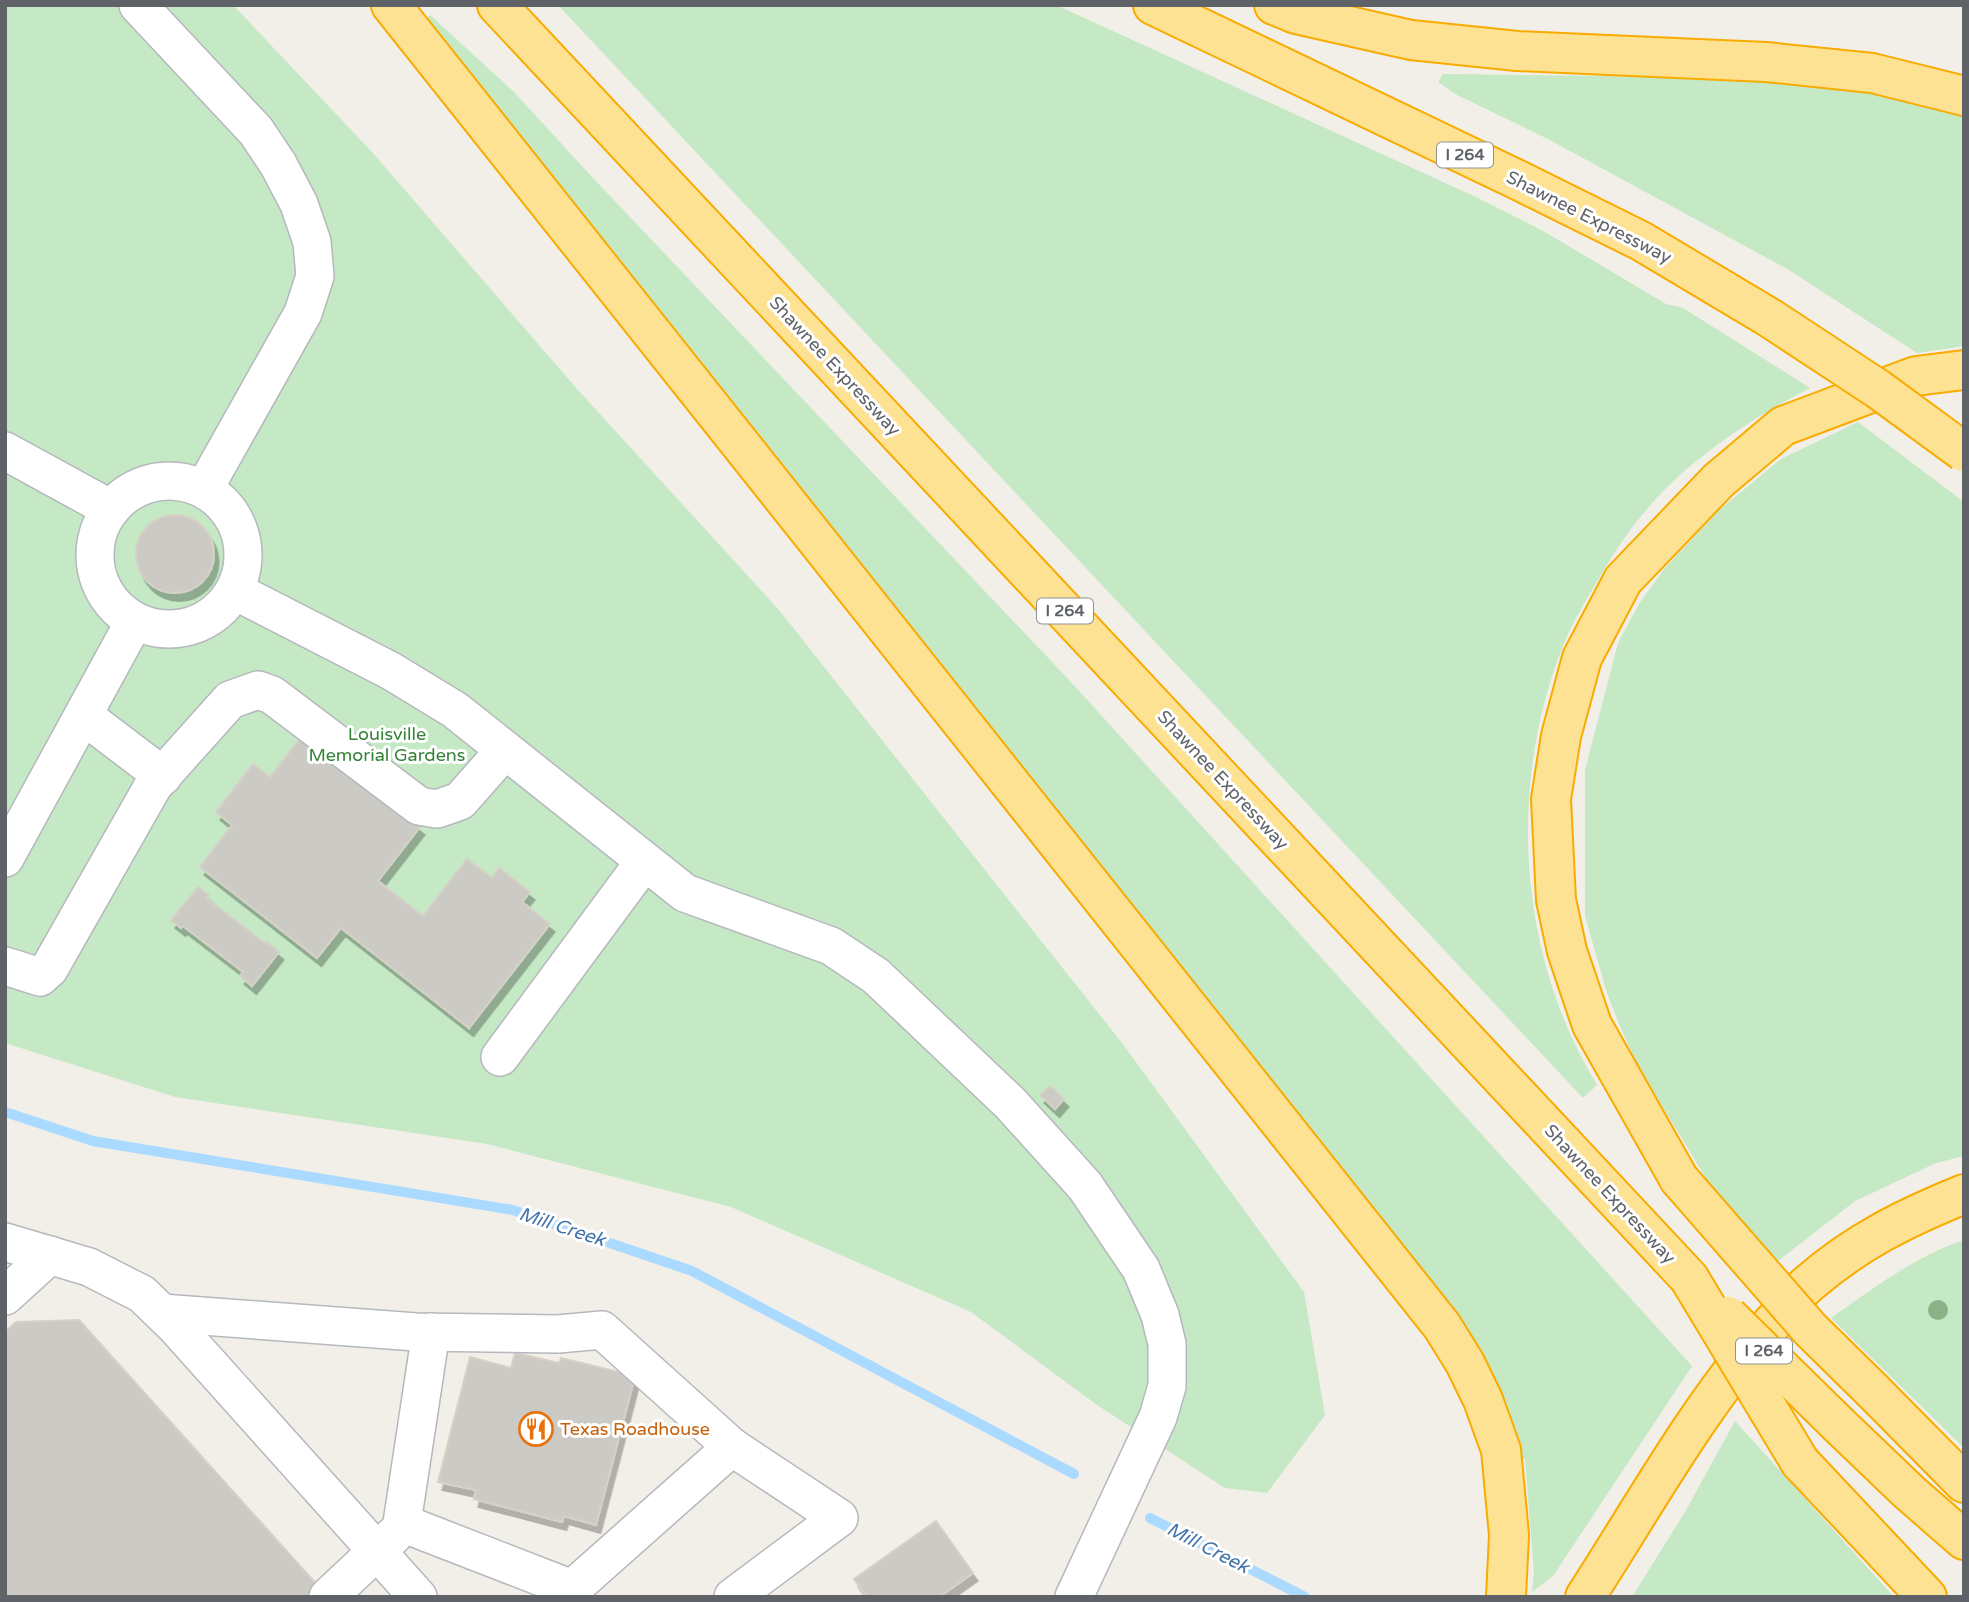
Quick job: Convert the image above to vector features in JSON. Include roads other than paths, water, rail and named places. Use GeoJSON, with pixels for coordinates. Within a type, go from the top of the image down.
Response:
{"type":"FeatureCollection","features":[{"type":"Feature","properties":{"kind":"highway"},"geometry":{"type":"LineString","coordinates":[[391,5],[1442,1326],[1465,1363],[1483,1400],[1501,1450],[1509,1535],[1506,1597]]}},
{"type":"Feature","properties":{"kind":"highway","name":"Shawnee Expressway"},"geometry":{"type":"LineString","coordinates":[[497,5],[1689,1278],[1909,1492],[1964,1540]]}},
{"type":"Feature","properties":{"kind":"highway","name":"Shawnee Expressway"},"geometry":{"type":"LineString","coordinates":[[1153,5],[1616,229],[1770,318],[1878,389],[1964,452]]}},
{"type":"Feature","properties":{"kind":"highway"},"geometry":{"type":"LineString","coordinates":[[1273,5],[1296,13],[1411,40],[1517,51],[1766,62],[1859,72],[1964,96]]}},
{"type":"Feature","properties":{"kind":"highway"},"geometry":{"type":"LineString","coordinates":[[1964,370],[1916,376],[1783,426],[1719,480],[1623,580],[1581,658],[1562,736],[1551,799],[1556,900],[1567,951],[1592,1025],[1679,1179],[1810,1329],[1964,1483]]}},
{"type":"Feature","properties":{"kind":"highway"},"geometry":{"type":"LineString","coordinates":[[1586,1597],[1690,1434],[1744,1356],[1806,1286],[1855,1247],[1910,1216],[1964,1194]]}},
{"type":"Feature","properties":{"kind":"highway"},"geometry":{"type":"LineString","coordinates":[[1689,1278],[1800,1462],[1927,1597]]}},
{"type":"Feature","properties":{"kind":"street"},"geometry":{"type":"LineString","coordinates":[[138,5],[256,131],[278,164],[299,204],[312,242],[315,276],[303,313],[204,489]]}},
{"type":"Feature","properties":{"kind":"street"},"geometry":{"type":"LineString","coordinates":[[5,451],[111,509]]}},
{"type":"Feature","properties":{"kind":"street"},"geometry":{"type":"LineString","coordinates":[[176,481],[204,489],[227,508],[240,534],[244,563],[235,591],[217,614],[191,627],[162,630],[134,622],[111,603],[97,577],[94,548],[102,520],[121,497],[147,484],[176,481]]}},
{"type":"Feature","properties":{"kind":"street"},"geometry":{"type":"LineString","coordinates":[[235,591],[391,671],[455,710],[685,893],[831,946],[876,976],[1019,1113],[1085,1186],[1141,1269],[1160,1315],[1167,1344],[1167,1386],[1158,1417],[1074,1597]]}},
{"type":"Feature","properties":{"kind":"street"},"geometry":{"type":"LineString","coordinates":[[5,858],[134,622]]}},
{"type":"Feature","properties":{"kind":"street"},"geometry":{"type":"LineString","coordinates":[[5,966],[40,977],[49,969],[153,786],[230,700],[258,690],[272,695],[419,806],[437,809],[460,802],[505,750]]}},
{"type":"Feature","properties":{"kind":"street"},"geometry":{"type":"LineString","coordinates":[[84,716],[163,776]]}},
{"type":"Feature","properties":{"kind":"street"},"geometry":{"type":"LineString","coordinates":[[500,1057],[644,862]]}},
{"type":"Feature","properties":{"kind":"street"},"geometry":{"type":"LineString","coordinates":[[5,1242],[89,1267],[142,1294],[418,1597]]}},
{"type":"Feature","properties":{"kind":"street"},"geometry":{"type":"LineString","coordinates":[[5,1296],[50,1255]]}},
{"type":"Feature","properties":{"kind":"street"},"geometry":{"type":"LineString","coordinates":[[162,1313],[431,1332],[558,1334],[602,1330],[732,1447],[839,1518],[772,1585],[733,1597]]}},
{"type":"Feature","properties":{"kind":"street"},"geometry":{"type":"LineString","coordinates":[[431,1332],[402,1523],[575,1593],[732,1447]]}},
{"type":"Feature","properties":{"kind":"street"},"geometry":{"type":"LineString","coordinates":[[328,1597],[405,1524]]}},
{"type":"Feature","properties":{"kind":"waterway","name":"Mill Creek"},"geometry":{"type":"LineString","coordinates":[[5,1112],[93,1141],[513,1210],[692,1271],[1074,1474]]}},
{"type":"Feature","properties":{"kind":"waterway","name":"Mill Creek"},"geometry":{"type":"LineString","coordinates":[[1150,1518],[1305,1597]]}},
{"type":"Feature","properties":{"kind":"place","name":"Texas Roadhouse"},"geometry":{"type":"Point","coordinates":[536,1429]}},
{"type":"Feature","properties":{"kind":"park label","name":"Louisville Memorial Gardens"},"geometry":{"type":"Point","coordinates":[387,744]}}]}
